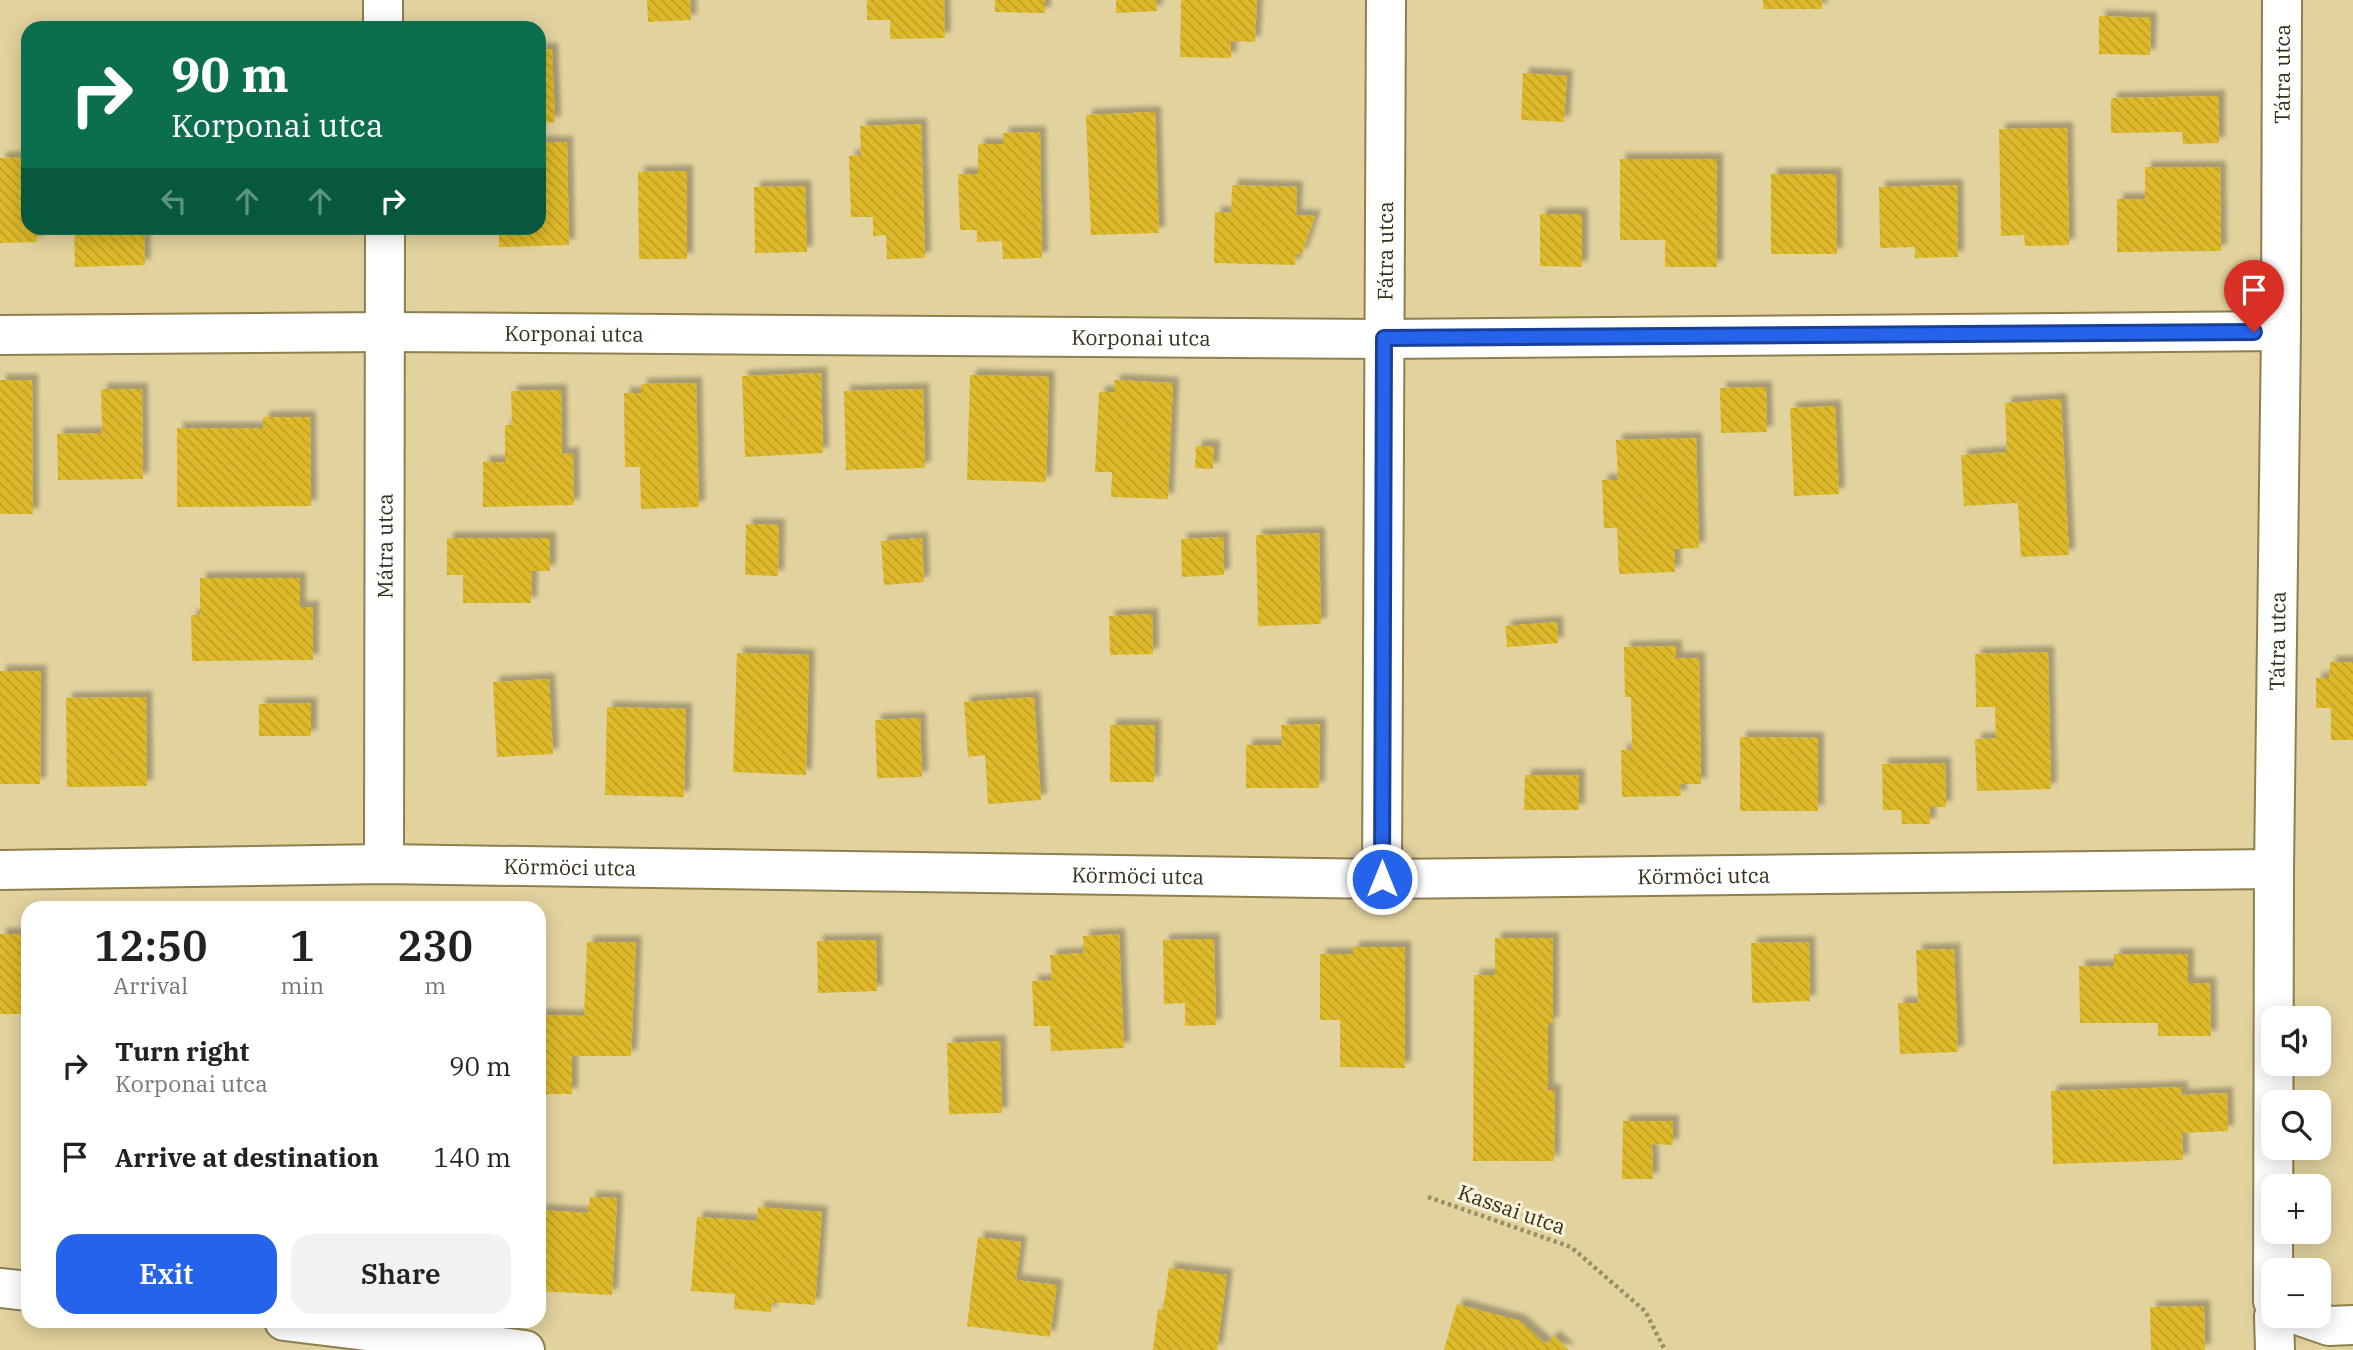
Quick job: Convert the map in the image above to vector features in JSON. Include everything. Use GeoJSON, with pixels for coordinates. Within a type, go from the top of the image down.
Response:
{"type":"FeatureCollection","features":[{"type":"Feature","properties":{"kind":"street"},"geometry":{"type":"LineString","coordinates":[[383,0],[383,21]]}},
{"type":"Feature","properties":{"kind":"street","name":"Fátra utca"},"geometry":{"type":"LineString","coordinates":[[1382,879],[1386,0]]}},
{"type":"Feature","properties":{"kind":"street","name":"Tátra utca"},"geometry":{"type":"LineString","coordinates":[[2273,1258],[2281,0]]}},
{"type":"Feature","properties":{"kind":"street","name":"Mátra utca"},"geometry":{"type":"LineString","coordinates":[[384,864],[385,235]]}},
{"type":"Feature","properties":{"kind":"street","name":"Korponai utca"},"geometry":{"type":"LineString","coordinates":[[0,335],[386,332],[1384,338],[2281,331]]}},
{"type":"Feature","properties":{"kind":"street","name":"Körmöci utca"},"geometry":{"type":"LineString","coordinates":[[0,870],[384,864],[1382,879],[2274,869]]}},
{"type":"Feature","properties":{"kind":"street"},"geometry":{"type":"LineString","coordinates":[[0,1288],[21,1290]]}},
{"type":"Feature","properties":{"kind":"street"},"geometry":{"type":"LineString","coordinates":[[2331,1326],[2353,1325]]}},
{"type":"Feature","properties":{"kind":"street"},"geometry":{"type":"LineString","coordinates":[[342,1328],[525,1350]]}},
{"type":"Feature","properties":{"kind":"street"},"geometry":{"type":"LineString","coordinates":[[2274,1328],[2275,1350]]}},
{"type":"Feature","properties":{"kind":"path","name":"Kassai utca"},"geometry":{"type":"LineString","coordinates":[[1428,1197],[1571,1247],[1645,1311],[1665,1350]]}},
{"type":"Feature","properties":{"kind":"building"},"geometry":{"type":"Polygon","coordinates":[[[647,0],[690,0],[691,20],[648,22],[647,0]]]}},
{"type":"Feature","properties":{"kind":"building"},"geometry":{"type":"Polygon","coordinates":[[[867,0],[944,0],[945,38],[890,39],[890,20],[867,20],[867,0]]]}},
{"type":"Feature","properties":{"kind":"building"},"geometry":{"type":"Polygon","coordinates":[[[995,0],[1045,0],[1045,13],[995,12],[995,0]]]}},
{"type":"Feature","properties":{"kind":"building"},"geometry":{"type":"Polygon","coordinates":[[[1116,0],[1156,0],[1157,11],[1116,13],[1116,0]]]}},
{"type":"Feature","properties":{"kind":"building"},"geometry":{"type":"Polygon","coordinates":[[[1181,0],[1257,0],[1255,42],[1231,41],[1231,58],[1180,57],[1181,0]]]}},
{"type":"Feature","properties":{"kind":"building"},"geometry":{"type":"Polygon","coordinates":[[[1763,0],[1822,0],[1822,9],[1763,9],[1763,0]]]}},
{"type":"Feature","properties":{"kind":"building"},"geometry":{"type":"Polygon","coordinates":[[[2099,16],[2151,18],[2150,55],[2099,54],[2099,16]]]}},
{"type":"Feature","properties":{"kind":"building"},"geometry":{"type":"Polygon","coordinates":[[[546,49],[552,49],[555,122],[546,123],[546,49]]]}},
{"type":"Feature","properties":{"kind":"building"},"geometry":{"type":"Polygon","coordinates":[[[1523,73],[1567,76],[1564,122],[1521,120],[1523,73]]]}},
{"type":"Feature","properties":{"kind":"building"},"geometry":{"type":"Polygon","coordinates":[[[2219,96],[2219,143],[2183,144],[2182,132],[2111,133],[2111,98],[2219,96]]]}},
{"type":"Feature","properties":{"kind":"building"},"geometry":{"type":"Polygon","coordinates":[[[1155,112],[1159,233],[1091,235],[1086,115],[1155,112]]]}},
{"type":"Feature","properties":{"kind":"building"},"geometry":{"type":"Polygon","coordinates":[[[921,124],[925,258],[887,259],[886,235],[873,236],[873,217],[851,217],[849,156],[861,155],[860,126],[921,124]]]}},
{"type":"Feature","properties":{"kind":"building"},"geometry":{"type":"Polygon","coordinates":[[[2067,128],[2069,245],[2025,246],[2024,235],[2001,236],[1999,129],[2067,128]]]}},
{"type":"Feature","properties":{"kind":"building"},"geometry":{"type":"Polygon","coordinates":[[[1040,132],[1042,258],[1003,259],[1002,241],[977,242],[977,230],[960,230],[958,174],[978,174],[978,144],[1003,144],[1003,133],[1040,132]]]}},
{"type":"Feature","properties":{"kind":"building"},"geometry":{"type":"Polygon","coordinates":[[[546,142],[567,142],[569,245],[499,247],[499,235],[546,235],[546,142]]]}},
{"type":"Feature","properties":{"kind":"building"},"geometry":{"type":"Polygon","coordinates":[[[21,157],[21,235],[37,235],[37,242],[0,243],[0,158],[21,157]]]}},
{"type":"Feature","properties":{"kind":"building"},"geometry":{"type":"Polygon","coordinates":[[[1620,159],[1717,159],[1717,267],[1665,267],[1665,240],[1620,240],[1620,159]]]}},
{"type":"Feature","properties":{"kind":"building"},"geometry":{"type":"Polygon","coordinates":[[[2145,167],[2220,167],[2221,251],[2117,252],[2117,199],[2145,199],[2145,167]]]}},
{"type":"Feature","properties":{"kind":"building"},"geometry":{"type":"Polygon","coordinates":[[[687,171],[687,259],[639,259],[638,172],[687,171]]]}},
{"type":"Feature","properties":{"kind":"building"},"geometry":{"type":"Polygon","coordinates":[[[1771,174],[1836,174],[1837,254],[1771,254],[1771,174]]]}},
{"type":"Feature","properties":{"kind":"building"},"geometry":{"type":"Polygon","coordinates":[[[1232,185],[1297,187],[1296,215],[1315,216],[1302,254],[1296,254],[1295,265],[1214,263],[1215,212],[1231,213],[1232,185]]]}},
{"type":"Feature","properties":{"kind":"building"},"geometry":{"type":"Polygon","coordinates":[[[1957,185],[1958,257],[1915,258],[1915,247],[1880,248],[1879,187],[1957,185]]]}},
{"type":"Feature","properties":{"kind":"building"},"geometry":{"type":"Polygon","coordinates":[[[805,186],[807,252],[755,253],[754,187],[805,186]]]}},
{"type":"Feature","properties":{"kind":"building"},"geometry":{"type":"Polygon","coordinates":[[[1540,214],[1582,214],[1582,267],[1540,266],[1540,214]]]}},
{"type":"Feature","properties":{"kind":"building"},"geometry":{"type":"Polygon","coordinates":[[[74,235],[144,235],[145,265],[75,267],[74,235]]]}},
{"type":"Feature","properties":{"kind":"building"},"geometry":{"type":"Polygon","coordinates":[[[821,373],[823,453],[745,457],[742,376],[821,373]]]}},
{"type":"Feature","properties":{"kind":"building"},"geometry":{"type":"Polygon","coordinates":[[[970,375],[1049,377],[1046,482],[967,480],[970,375]]]}},
{"type":"Feature","properties":{"kind":"building"},"geometry":{"type":"Polygon","coordinates":[[[0,380],[32,380],[33,514],[0,514],[0,380]]]}},
{"type":"Feature","properties":{"kind":"building"},"geometry":{"type":"Polygon","coordinates":[[[1114,380],[1173,383],[1168,499],[1111,497],[1112,472],[1095,472],[1099,392],[1114,392],[1114,380]]]}},
{"type":"Feature","properties":{"kind":"building"},"geometry":{"type":"Polygon","coordinates":[[[696,383],[699,507],[641,509],[640,467],[625,467],[624,393],[641,393],[641,384],[696,383]]]}},
{"type":"Feature","properties":{"kind":"building"},"geometry":{"type":"Polygon","coordinates":[[[1766,387],[1767,432],[1721,433],[1720,388],[1766,387]]]}},
{"type":"Feature","properties":{"kind":"building"},"geometry":{"type":"Polygon","coordinates":[[[101,389],[142,389],[143,479],[58,480],[57,434],[102,433],[101,389]]]}},
{"type":"Feature","properties":{"kind":"building"},"geometry":{"type":"Polygon","coordinates":[[[923,389],[925,468],[846,470],[844,391],[923,389]]]}},
{"type":"Feature","properties":{"kind":"building"},"geometry":{"type":"Polygon","coordinates":[[[561,390],[562,454],[573,453],[574,505],[483,507],[483,462],[505,462],[505,425],[512,425],[511,391],[561,390]]]}},
{"type":"Feature","properties":{"kind":"building"},"geometry":{"type":"Polygon","coordinates":[[[2061,399],[2069,555],[2021,557],[2018,503],[1964,506],[1961,455],[2007,452],[2005,403],[2061,399]]]}},
{"type":"Feature","properties":{"kind":"building"},"geometry":{"type":"Polygon","coordinates":[[[1835,406],[1839,494],[1794,496],[1790,408],[1835,406]]]}},
{"type":"Feature","properties":{"kind":"building"},"geometry":{"type":"Polygon","coordinates":[[[263,417],[310,417],[311,506],[177,507],[177,428],[263,428],[263,417]]]}},
{"type":"Feature","properties":{"kind":"building"},"geometry":{"type":"Polygon","coordinates":[[[1696,438],[1699,548],[1675,549],[1675,572],[1619,574],[1617,528],[1604,528],[1602,480],[1618,480],[1616,440],[1696,438]]]}},
{"type":"Feature","properties":{"kind":"building"},"geometry":{"type":"Polygon","coordinates":[[[1196,446],[1214,446],[1213,469],[1195,468],[1196,446]]]}},
{"type":"Feature","properties":{"kind":"building"},"geometry":{"type":"Polygon","coordinates":[[[746,524],[779,525],[778,576],[745,575],[746,524]]]}},
{"type":"Feature","properties":{"kind":"building"},"geometry":{"type":"Polygon","coordinates":[[[1319,533],[1321,624],[1258,626],[1256,535],[1319,533]]]}},
{"type":"Feature","properties":{"kind":"building"},"geometry":{"type":"Polygon","coordinates":[[[1223,537],[1224,575],[1182,577],[1181,539],[1223,537]]]}},
{"type":"Feature","properties":{"kind":"building"},"geometry":{"type":"Polygon","coordinates":[[[447,538],[550,538],[550,571],[532,571],[531,603],[463,603],[463,575],[447,575],[447,538]]]}},
{"type":"Feature","properties":{"kind":"building"},"geometry":{"type":"Polygon","coordinates":[[[922,538],[924,582],[884,585],[881,541],[922,538]]]}},
{"type":"Feature","properties":{"kind":"building"},"geometry":{"type":"Polygon","coordinates":[[[200,578],[300,578],[300,607],[313,607],[313,660],[192,661],[191,615],[200,615],[200,578]]]}},
{"type":"Feature","properties":{"kind":"building"},"geometry":{"type":"Polygon","coordinates":[[[1152,614],[1153,654],[1110,655],[1109,616],[1152,614]]]}},
{"type":"Feature","properties":{"kind":"building"},"geometry":{"type":"Polygon","coordinates":[[[1557,622],[1558,643],[1507,647],[1505,626],[1557,622]]]}},
{"type":"Feature","properties":{"kind":"building"},"geometry":{"type":"Polygon","coordinates":[[[1676,646],[1676,658],[1699,658],[1701,784],[1680,784],[1681,796],[1622,797],[1621,750],[1632,750],[1631,697],[1625,697],[1624,647],[1676,646]]]}},
{"type":"Feature","properties":{"kind":"building"},"geometry":{"type":"Polygon","coordinates":[[[2048,652],[2051,789],[1977,791],[1975,739],[1996,738],[1995,707],[1976,707],[1975,654],[2048,652]]]}},
{"type":"Feature","properties":{"kind":"building"},"geometry":{"type":"Polygon","coordinates":[[[737,653],[809,655],[806,775],[733,772],[737,653]]]}},
{"type":"Feature","properties":{"kind":"building"},"geometry":{"type":"Polygon","coordinates":[[[2330,662],[2353,662],[2353,740],[2331,740],[2331,708],[2316,708],[2316,678],[2329,678],[2330,662]]]}},
{"type":"Feature","properties":{"kind":"building"},"geometry":{"type":"Polygon","coordinates":[[[0,671],[41,671],[40,784],[0,784],[0,671]]]}},
{"type":"Feature","properties":{"kind":"building"},"geometry":{"type":"Polygon","coordinates":[[[549,679],[553,754],[497,757],[493,682],[549,679]]]}},
{"type":"Feature","properties":{"kind":"building"},"geometry":{"type":"Polygon","coordinates":[[[146,697],[147,786],[67,787],[66,698],[146,697]]]}},
{"type":"Feature","properties":{"kind":"building"},"geometry":{"type":"Polygon","coordinates":[[[1034,697],[1041,800],[988,804],[985,755],[968,757],[964,702],[1034,697]]]}},
{"type":"Feature","properties":{"kind":"building"},"geometry":{"type":"Polygon","coordinates":[[[311,703],[311,736],[259,736],[259,704],[311,703]]]}},
{"type":"Feature","properties":{"kind":"building"},"geometry":{"type":"Polygon","coordinates":[[[607,707],[686,709],[684,797],[605,795],[607,707]]]}},
{"type":"Feature","properties":{"kind":"building"},"geometry":{"type":"Polygon","coordinates":[[[920,718],[922,777],[877,778],[875,720],[920,718]]]}},
{"type":"Feature","properties":{"kind":"building"},"geometry":{"type":"Polygon","coordinates":[[[1320,724],[1319,788],[1246,788],[1246,745],[1282,745],[1281,725],[1320,724]]]}},
{"type":"Feature","properties":{"kind":"building"},"geometry":{"type":"Polygon","coordinates":[[[1110,725],[1155,725],[1154,782],[1110,782],[1110,725]]]}},
{"type":"Feature","properties":{"kind":"building"},"geometry":{"type":"Polygon","coordinates":[[[1740,737],[1818,738],[1818,811],[1740,811],[1740,737]]]}},
{"type":"Feature","properties":{"kind":"building"},"geometry":{"type":"Polygon","coordinates":[[[1945,763],[1946,807],[1930,807],[1930,824],[1902,824],[1901,810],[1883,810],[1882,764],[1945,763]]]}},
{"type":"Feature","properties":{"kind":"building"},"geometry":{"type":"Polygon","coordinates":[[[1525,775],[1579,775],[1579,810],[1524,810],[1525,775]]]}},
{"type":"Feature","properties":{"kind":"building"},"geometry":{"type":"Polygon","coordinates":[[[0,934],[21,934],[21,1014],[0,1014],[0,934]]]}},
{"type":"Feature","properties":{"kind":"building"},"geometry":{"type":"Polygon","coordinates":[[[1119,934],[1124,1048],[1051,1051],[1050,1026],[1034,1026],[1032,981],[1052,980],[1050,955],[1084,953],[1083,936],[1119,934]]]}},
{"type":"Feature","properties":{"kind":"building"},"geometry":{"type":"Polygon","coordinates":[[[1495,938],[1553,938],[1553,1023],[1548,1023],[1548,1090],[1555,1090],[1554,1161],[1473,1161],[1474,975],[1495,975],[1495,938]]]}},
{"type":"Feature","properties":{"kind":"building"},"geometry":{"type":"Polygon","coordinates":[[[1214,939],[1216,1025],[1185,1026],[1185,1003],[1164,1004],[1163,940],[1214,939]]]}},
{"type":"Feature","properties":{"kind":"building"},"geometry":{"type":"Polygon","coordinates":[[[876,940],[877,991],[818,993],[817,941],[876,940]]]}},
{"type":"Feature","properties":{"kind":"building"},"geometry":{"type":"Polygon","coordinates":[[[587,942],[636,942],[631,1056],[572,1056],[572,1094],[546,1094],[546,1015],[584,1016],[587,942]]]}},
{"type":"Feature","properties":{"kind":"building"},"geometry":{"type":"Polygon","coordinates":[[[1809,942],[1810,1001],[1752,1003],[1751,943],[1809,942]]]}},
{"type":"Feature","properties":{"kind":"building"},"geometry":{"type":"Polygon","coordinates":[[[1353,947],[1405,947],[1405,1068],[1340,1067],[1340,1020],[1320,1020],[1320,954],[1353,954],[1353,947]]]}},
{"type":"Feature","properties":{"kind":"building"},"geometry":{"type":"Polygon","coordinates":[[[1954,949],[1958,1052],[1900,1054],[1898,1003],[1918,1003],[1916,950],[1954,949]]]}},
{"type":"Feature","properties":{"kind":"building"},"geometry":{"type":"Polygon","coordinates":[[[2114,954],[2188,954],[2188,983],[2210,983],[2211,1036],[2158,1036],[2158,1023],[2080,1023],[2079,966],[2114,966],[2114,954]]]}},
{"type":"Feature","properties":{"kind":"building"},"geometry":{"type":"Polygon","coordinates":[[[1000,1041],[1002,1113],[949,1114],[947,1043],[1000,1041]]]}},
{"type":"Feature","properties":{"kind":"building"},"geometry":{"type":"Polygon","coordinates":[[[2182,1087],[2182,1095],[2227,1093],[2228,1131],[2182,1133],[2183,1160],[2053,1164],[2051,1091],[2182,1087]]]}},
{"type":"Feature","properties":{"kind":"building"},"geometry":{"type":"Polygon","coordinates":[[[1623,1121],[1673,1121],[1673,1145],[1652,1144],[1653,1179],[1622,1179],[1623,1121]]]}},
{"type":"Feature","properties":{"kind":"building"},"geometry":{"type":"Polygon","coordinates":[[[590,1197],[617,1198],[612,1295],[546,1291],[546,1210],[588,1213],[590,1197]]]}},
{"type":"Feature","properties":{"kind":"building"},"geometry":{"type":"Polygon","coordinates":[[[758,1207],[822,1212],[815,1305],[772,1302],[771,1312],[734,1309],[735,1294],[691,1291],[697,1217],[757,1221],[758,1207]]]}},
{"type":"Feature","properties":{"kind":"building"},"geometry":{"type":"Polygon","coordinates":[[[978,1237],[1021,1242],[1016,1280],[1057,1285],[1050,1337],[967,1326],[978,1237]]]}},
{"type":"Feature","properties":{"kind":"building"},"geometry":{"type":"Polygon","coordinates":[[[1169,1268],[1227,1275],[1217,1350],[1153,1350],[1158,1309],[1163,1310],[1169,1268]]]}},
{"type":"Feature","properties":{"kind":"building"},"geometry":{"type":"Polygon","coordinates":[[[1457,1304],[1520,1321],[1546,1344],[1554,1336],[1569,1350],[1444,1350],[1457,1304]]]}},
{"type":"Feature","properties":{"kind":"building"},"geometry":{"type":"Polygon","coordinates":[[[2204,1306],[2205,1350],[2151,1350],[2150,1307],[2204,1306]]]}},
{"type":"Feature","properties":{"kind":"route"},"geometry":{"type":"LineString","coordinates":[[1382,879],[1384,338],[2254,332]]}}]}
